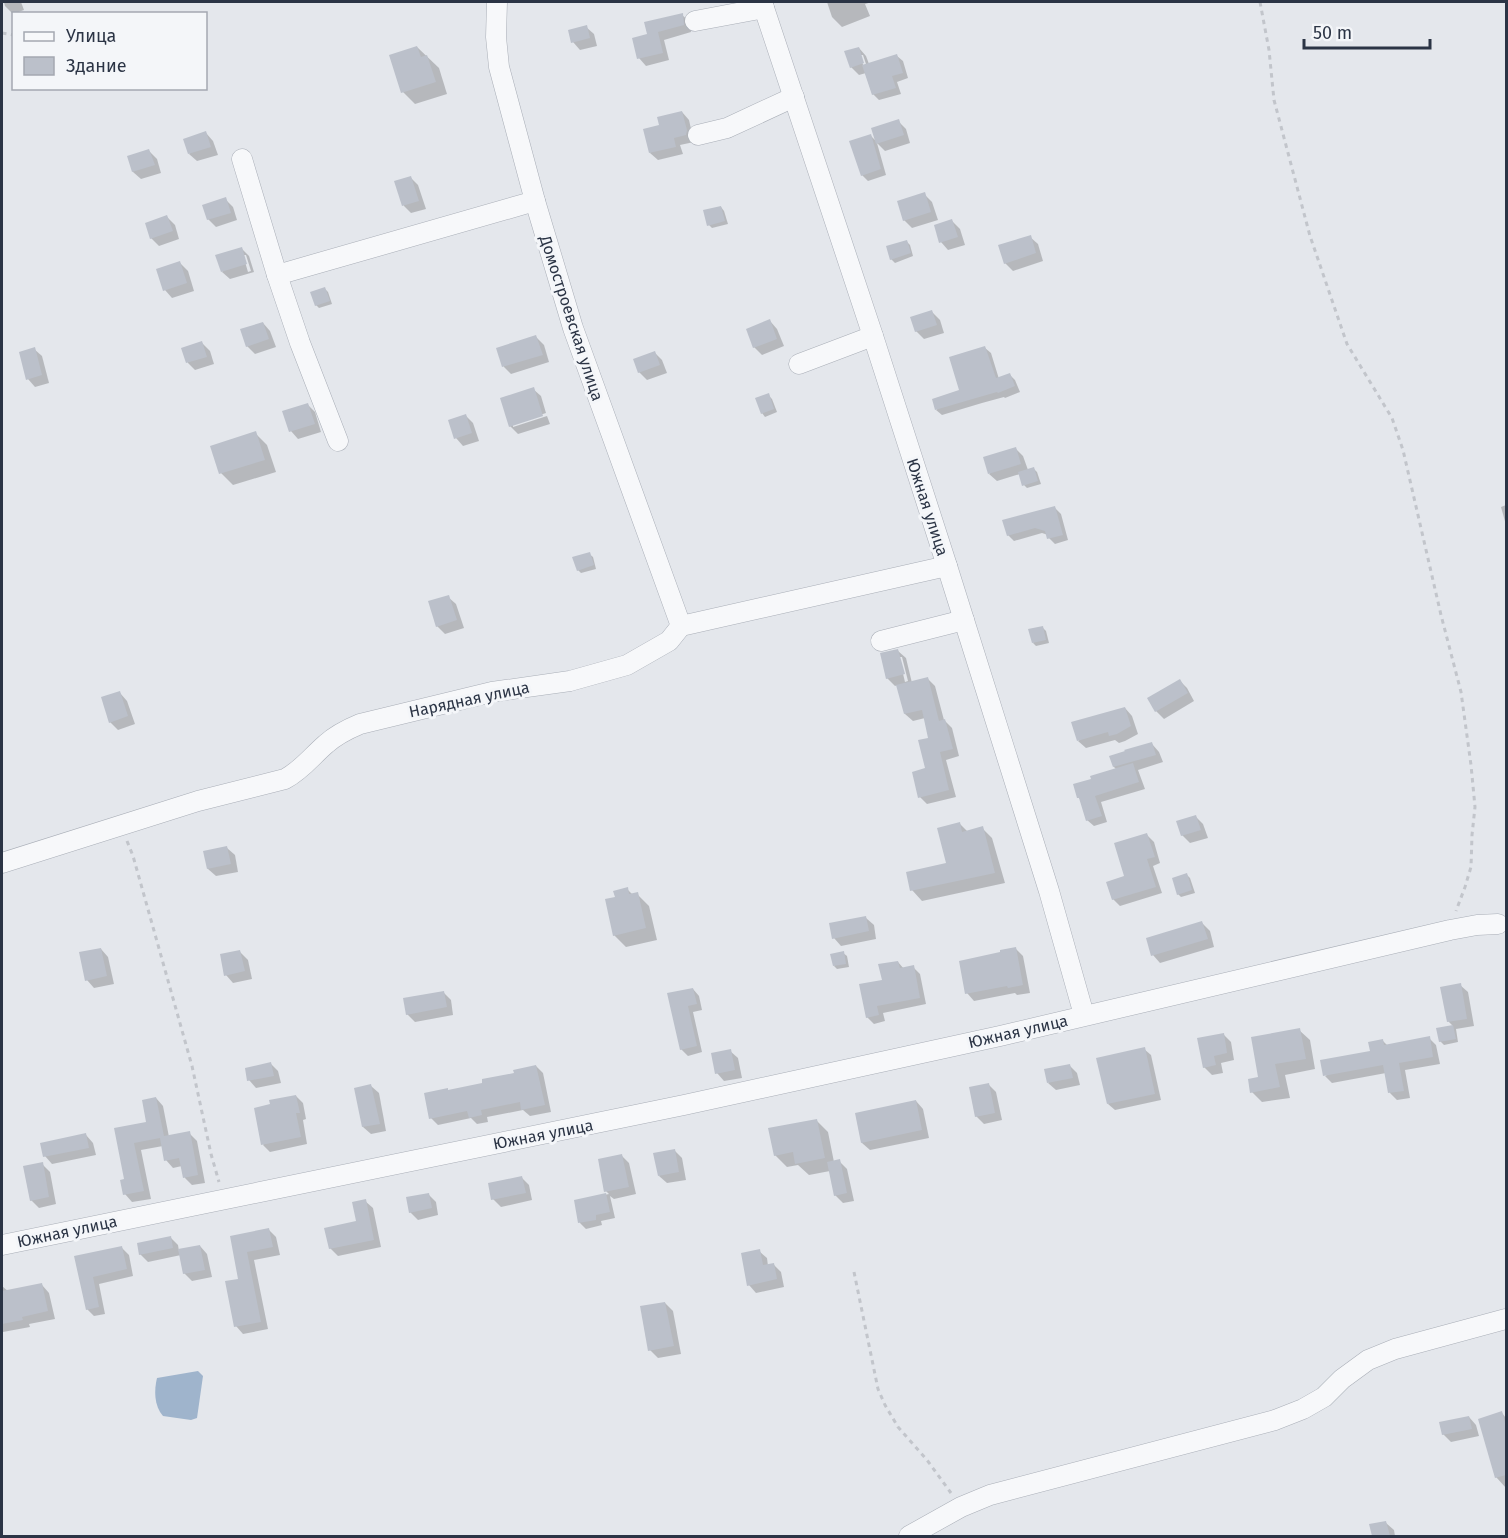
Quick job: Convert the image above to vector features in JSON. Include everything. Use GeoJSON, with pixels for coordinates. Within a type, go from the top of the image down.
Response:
{"type":"FeatureCollection","features":[{"type":"Feature","properties":{"kind":"street","name":"Домостроевская улица"},"geometry":{"type":"LineString","coordinates":[[501,2],[496,37],[499,67],[535,201],[573,328],[681,626]]}},
{"type":"Feature","properties":{"kind":"street","name":"Южная улица"},"geometry":{"type":"LineString","coordinates":[[763,5],[947,566],[1049,891],[1084,1015]]}},
{"type":"Feature","properties":{"kind":"street"},"geometry":{"type":"LineString","coordinates":[[695,21],[763,5]]}},
{"type":"Feature","properties":{"kind":"street"},"geometry":{"type":"LineString","coordinates":[[698,135],[727,128],[794,97]]}},
{"type":"Feature","properties":{"kind":"street"},"geometry":{"type":"LineString","coordinates":[[242,159],[300,343],[338,441]]}},
{"type":"Feature","properties":{"kind":"street"},"geometry":{"type":"LineString","coordinates":[[277,274],[535,201]]}},
{"type":"Feature","properties":{"kind":"street"},"geometry":{"type":"LineString","coordinates":[[799,364],[873,336]]}},
{"type":"Feature","properties":{"kind":"street"},"geometry":{"type":"LineString","coordinates":[[681,626],[947,566]]}},
{"type":"Feature","properties":{"kind":"street"},"geometry":{"type":"LineString","coordinates":[[881,641],[964,620]]}},
{"type":"Feature","properties":{"kind":"street","name":"Нарядная улица"},"geometry":{"type":"LineString","coordinates":[[2,863],[198,801],[285,779],[297,772],[334,737],[360,724],[492,692],[570,681],[627,665],[669,641],[681,626]]}},
{"type":"Feature","properties":{"kind":"street","name":"Южная улица"},"geometry":{"type":"LineString","coordinates":[[2,1245],[684,1105],[1000,1036],[1450,930],[1503,921]]}},
{"type":"Feature","properties":{"kind":"street"},"geometry":{"type":"LineString","coordinates":[[909,1536],[961,1507],[990,1495],[1275,1420],[1303,1409],[1324,1396],[1368,1360],[1395,1349],[1506,1319]]}},
{"type":"Feature","properties":{"kind":"path"},"geometry":{"type":"LineString","coordinates":[[1260,2],[1269,50],[1274,100],[1310,236],[1347,344],[1392,418],[1403,450],[1461,693],[1475,807],[1471,867],[1450,930]]}},
{"type":"Feature","properties":{"kind":"path"},"geometry":{"type":"LineString","coordinates":[[121,826],[134,856],[192,1066],[211,1154],[224,1199]]}},
{"type":"Feature","properties":{"kind":"path"},"geometry":{"type":"LineString","coordinates":[[854,1272],[878,1389],[885,1405],[898,1427],[927,1460],[961,1507]]}},
{"type":"Feature","properties":{"kind":"water"},"geometry":{"type":"Polygon","coordinates":[[[198,1371],[203,1376],[197,1418],[191,1420],[163,1416],[156,1398],[157,1378],[198,1371]]]}},
{"type":"Feature","properties":{"kind":"building"},"geometry":{"type":"Polygon","coordinates":[[[683,13],[684,25],[658,32],[663,53],[637,59],[632,38],[647,34],[644,22],[683,13]]]}},
{"type":"Feature","properties":{"kind":"building"},"geometry":{"type":"Polygon","coordinates":[[[587,25],[590,38],[571,43],[568,30],[587,25]]]}},
{"type":"Feature","properties":{"kind":"building"},"geometry":{"type":"Polygon","coordinates":[[[417,46],[421,57],[427,55],[436,82],[401,93],[389,55],[417,46]]]}},
{"type":"Feature","properties":{"kind":"building"},"geometry":{"type":"Polygon","coordinates":[[[859,47],[864,63],[850,68],[844,51],[859,47]]]}},
{"type":"Feature","properties":{"kind":"building"},"geometry":{"type":"Polygon","coordinates":[[[897,54],[903,73],[892,76],[896,88],[872,95],[862,65],[897,54]]]}},
{"type":"Feature","properties":{"kind":"building"},"geometry":{"type":"Polygon","coordinates":[[[682,111],[687,130],[686,135],[674,138],[676,147],[649,153],[643,129],[659,125],[657,117],[682,111]]]}},
{"type":"Feature","properties":{"kind":"building"},"geometry":{"type":"Polygon","coordinates":[[[899,119],[904,135],[876,144],[871,128],[899,119]]]}},
{"type":"Feature","properties":{"kind":"building"},"geometry":{"type":"Polygon","coordinates":[[[206,131],[211,147],[188,154],[183,139],[206,131]]]}},
{"type":"Feature","properties":{"kind":"building"},"geometry":{"type":"Polygon","coordinates":[[[871,134],[881,169],[861,176],[849,141],[871,134]]]}},
{"type":"Feature","properties":{"kind":"building"},"geometry":{"type":"Polygon","coordinates":[[[149,149],[155,165],[132,172],[127,156],[149,149]]]}},
{"type":"Feature","properties":{"kind":"building"},"geometry":{"type":"Polygon","coordinates":[[[411,176],[419,201],[402,206],[394,181],[411,176]]]}},
{"type":"Feature","properties":{"kind":"building"},"geometry":{"type":"Polygon","coordinates":[[[925,192],[931,212],[903,221],[897,201],[925,192]]]}},
{"type":"Feature","properties":{"kind":"building"},"geometry":{"type":"Polygon","coordinates":[[[226,197],[231,213],[207,220],[202,205],[226,197]]]}},
{"type":"Feature","properties":{"kind":"building"},"geometry":{"type":"Polygon","coordinates":[[[721,206],[725,221],[707,226],[703,210],[721,206]]]}},
{"type":"Feature","properties":{"kind":"building"},"geometry":{"type":"Polygon","coordinates":[[[167,215],[173,231],[150,239],[145,223],[167,215]]]}},
{"type":"Feature","properties":{"kind":"building"},"geometry":{"type":"Polygon","coordinates":[[[952,219],[958,237],[939,243],[934,225],[952,219]]]}},
{"type":"Feature","properties":{"kind":"building"},"geometry":{"type":"Polygon","coordinates":[[[1031,235],[1036,253],[1004,264],[998,245],[1031,235]]]}},
{"type":"Feature","properties":{"kind":"building"},"geometry":{"type":"Polygon","coordinates":[[[907,240],[911,253],[890,260],[886,246],[907,240]]]}},
{"type":"Feature","properties":{"kind":"building"},"geometry":{"type":"Polygon","coordinates":[[[242,247],[247,264],[221,272],[215,255],[242,247]]]}},
{"type":"Feature","properties":{"kind":"building"},"geometry":{"type":"Polygon","coordinates":[[[180,261],[187,283],[163,291],[156,269],[180,261]]]}},
{"type":"Feature","properties":{"kind":"building"},"geometry":{"type":"Polygon","coordinates":[[[325,287],[330,301],[315,306],[310,292],[325,287]]]}},
{"type":"Feature","properties":{"kind":"building"},"geometry":{"type":"Polygon","coordinates":[[[932,310],[937,325],[915,332],[910,317],[932,310]]]}},
{"type":"Feature","properties":{"kind":"building"},"geometry":{"type":"Polygon","coordinates":[[[770,319],[777,339],[753,348],[746,329],[770,319]]]}},
{"type":"Feature","properties":{"kind":"building"},"geometry":{"type":"Polygon","coordinates":[[[263,322],[269,339],[246,347],[240,329],[263,322]]]}},
{"type":"Feature","properties":{"kind":"building"},"geometry":{"type":"Polygon","coordinates":[[[536,335],[543,355],[502,367],[496,348],[536,335]]]}},
{"type":"Feature","properties":{"kind":"building"},"geometry":{"type":"Polygon","coordinates":[[[202,341],[207,357],[186,363],[181,348],[202,341]]]}},
{"type":"Feature","properties":{"kind":"building"},"geometry":{"type":"Polygon","coordinates":[[[985,346],[996,378],[1010,373],[1015,386],[998,393],[935,410],[932,399],[959,390],[949,357],[985,346]]]}},
{"type":"Feature","properties":{"kind":"building"},"geometry":{"type":"Polygon","coordinates":[[[35,347],[42,375],[26,380],[19,352],[35,347]]]}},
{"type":"Feature","properties":{"kind":"building"},"geometry":{"type":"Polygon","coordinates":[[[655,351],[660,365],[638,373],[633,359],[655,351]]]}},
{"type":"Feature","properties":{"kind":"building"},"geometry":{"type":"Polygon","coordinates":[[[534,387],[543,416],[509,427],[500,398],[534,387]]]}},
{"type":"Feature","properties":{"kind":"building"},"geometry":{"type":"Polygon","coordinates":[[[769,393],[774,409],[761,414],[755,398],[769,393]]]}},
{"type":"Feature","properties":{"kind":"building"},"geometry":{"type":"Polygon","coordinates":[[[308,403],[315,424],[289,432],[282,411],[308,403]]]}},
{"type":"Feature","properties":{"kind":"building"},"geometry":{"type":"Polygon","coordinates":[[[466,414],[472,433],[454,439],[448,420],[466,414]]]}},
{"type":"Feature","properties":{"kind":"building"},"geometry":{"type":"Polygon","coordinates":[[[256,431],[265,460],[219,474],[210,446],[256,431]]]}},
{"type":"Feature","properties":{"kind":"building"},"geometry":{"type":"Polygon","coordinates":[[[1016,447],[1021,464],[988,474],[983,457],[1016,447]]]}},
{"type":"Feature","properties":{"kind":"building"},"geometry":{"type":"Polygon","coordinates":[[[1034,467],[1038,481],[1022,486],[1018,472],[1034,467]]]}},
{"type":"Feature","properties":{"kind":"building"},"geometry":{"type":"Polygon","coordinates":[[[1055,506],[1063,535],[1047,539],[1045,531],[1035,528],[1007,536],[1002,520],[1055,506]]]}},
{"type":"Feature","properties":{"kind":"building"},"geometry":{"type":"Polygon","coordinates":[[[590,552],[594,565],[577,571],[572,557],[590,552]]]}},
{"type":"Feature","properties":{"kind":"building"},"geometry":{"type":"Polygon","coordinates":[[[449,595],[457,620],[436,627],[428,601],[449,595]]]}},
{"type":"Feature","properties":{"kind":"building"},"geometry":{"type":"Polygon","coordinates":[[[1043,626],[1046,640],[1032,643],[1028,629],[1043,626]]]}},
{"type":"Feature","properties":{"kind":"building"},"geometry":{"type":"Polygon","coordinates":[[[898,649],[905,674],[886,679],[880,653],[898,649]]]}},
{"type":"Feature","properties":{"kind":"building"},"geometry":{"type":"Polygon","coordinates":[[[928,677],[939,721],[945,719],[953,749],[940,752],[949,790],[918,798],[912,772],[925,768],[918,740],[928,738],[922,710],[904,714],[896,685],[928,677]]]}},
{"type":"Feature","properties":{"kind":"building"},"geometry":{"type":"Polygon","coordinates":[[[1180,679],[1188,693],[1155,712],[1147,698],[1180,679]]]}},
{"type":"Feature","properties":{"kind":"building"},"geometry":{"type":"Polygon","coordinates":[[[120,691],[128,716],[109,723],[101,697],[120,691]]]}},
{"type":"Feature","properties":{"kind":"building"},"geometry":{"type":"Polygon","coordinates":[[[1125,707],[1131,726],[1117,734],[1109,736],[1108,732],[1077,741],[1071,722],[1125,707]]]}},
{"type":"Feature","properties":{"kind":"building"},"geometry":{"type":"Polygon","coordinates":[[[1152,742],[1156,755],[1113,767],[1109,756],[1152,742]]]}},
{"type":"Feature","properties":{"kind":"building"},"geometry":{"type":"Polygon","coordinates":[[[1133,763],[1139,782],[1095,796],[1102,816],[1086,821],[1073,784],[1091,779],[1090,776],[1133,763]]]}},
{"type":"Feature","properties":{"kind":"building"},"geometry":{"type":"Polygon","coordinates":[[[1196,815],[1201,830],[1181,836],[1176,821],[1196,815]]]}},
{"type":"Feature","properties":{"kind":"building"},"geometry":{"type":"Polygon","coordinates":[[[960,822],[962,832],[983,826],[995,873],[910,891],[906,872],[946,863],[937,828],[960,822]]]}},
{"type":"Feature","properties":{"kind":"building"},"geometry":{"type":"Polygon","coordinates":[[[1147,833],[1155,857],[1147,859],[1156,887],[1112,900],[1106,882],[1124,876],[1114,843],[1147,833]]]}},
{"type":"Feature","properties":{"kind":"building"},"geometry":{"type":"Polygon","coordinates":[[[227,846],[231,864],[207,869],[203,851],[227,846]]]}},
{"type":"Feature","properties":{"kind":"building"},"geometry":{"type":"Polygon","coordinates":[[[1187,873],[1192,890],[1177,895],[1172,878],[1187,873]]]}},
{"type":"Feature","properties":{"kind":"building"},"geometry":{"type":"Polygon","coordinates":[[[628,887],[629,894],[638,892],[646,928],[613,936],[605,899],[615,897],[613,891],[628,887]]]}},
{"type":"Feature","properties":{"kind":"building"},"geometry":{"type":"Polygon","coordinates":[[[866,916],[869,931],[832,939],[829,923],[866,916]]]}},
{"type":"Feature","properties":{"kind":"building"},"geometry":{"type":"Polygon","coordinates":[[[1202,921],[1208,939],[1151,956],[1146,938],[1202,921]]]}},
{"type":"Feature","properties":{"kind":"building"},"geometry":{"type":"Polygon","coordinates":[[[1016,947],[1023,985],[965,994],[959,961],[1016,947]]]}},
{"type":"Feature","properties":{"kind":"building"},"geometry":{"type":"Polygon","coordinates":[[[101,948],[107,976],[85,981],[79,952],[101,948]]]}},
{"type":"Feature","properties":{"kind":"building"},"geometry":{"type":"Polygon","coordinates":[[[240,950],[245,971],[224,976],[220,954],[240,950]]]}},
{"type":"Feature","properties":{"kind":"building"},"geometry":{"type":"Polygon","coordinates":[[[844,951],[846,964],[833,966],[830,954],[844,951]]]}},
{"type":"Feature","properties":{"kind":"building"},"geometry":{"type":"Polygon","coordinates":[[[898,961],[900,968],[914,965],[920,998],[877,1006],[879,1015],[866,1018],[859,984],[882,980],[878,964],[898,961]]]}},
{"type":"Feature","properties":{"kind":"building"},"geometry":{"type":"Polygon","coordinates":[[[1461,983],[1467,1019],[1447,1022],[1440,987],[1461,983]]]}},
{"type":"Feature","properties":{"kind":"building"},"geometry":{"type":"Polygon","coordinates":[[[693,988],[697,1004],[688,1006],[697,1046],[680,1050],[667,993],[693,988]]]}},
{"type":"Feature","properties":{"kind":"building"},"geometry":{"type":"Polygon","coordinates":[[[444,991],[447,1007],[406,1015],[403,998],[444,991]]]}},
{"type":"Feature","properties":{"kind":"building"},"geometry":{"type":"Polygon","coordinates":[[[1453,1025],[1456,1039],[1439,1042],[1436,1028],[1453,1025]]]}},
{"type":"Feature","properties":{"kind":"building"},"geometry":{"type":"Polygon","coordinates":[[[1300,1028],[1306,1059],[1275,1064],[1280,1087],[1250,1093],[1248,1079],[1258,1077],[1251,1037],[1300,1028]]]}},
{"type":"Feature","properties":{"kind":"building"},"geometry":{"type":"Polygon","coordinates":[[[1224,1033],[1227,1053],[1214,1056],[1216,1065],[1203,1068],[1197,1038],[1224,1033]]]}},
{"type":"Feature","properties":{"kind":"building"},"geometry":{"type":"Polygon","coordinates":[[[1430,1036],[1433,1057],[1399,1063],[1404,1091],[1388,1093],[1383,1065],[1323,1076],[1320,1060],[1370,1051],[1368,1042],[1383,1039],[1384,1045],[1430,1036]]]}},
{"type":"Feature","properties":{"kind":"building"},"geometry":{"type":"Polygon","coordinates":[[[1145,1047],[1155,1094],[1107,1104],[1096,1058],[1145,1047]]]}},
{"type":"Feature","properties":{"kind":"building"},"geometry":{"type":"Polygon","coordinates":[[[731,1049],[735,1070],[715,1074],[711,1053],[731,1049]]]}},
{"type":"Feature","properties":{"kind":"building"},"geometry":{"type":"Polygon","coordinates":[[[271,1062],[274,1076],[247,1081],[245,1068],[271,1062]]]}},
{"type":"Feature","properties":{"kind":"building"},"geometry":{"type":"Polygon","coordinates":[[[1070,1064],[1073,1078],[1047,1083],[1044,1069],[1070,1064]]]}},
{"type":"Feature","properties":{"kind":"building"},"geometry":{"type":"Polygon","coordinates":[[[536,1065],[545,1105],[521,1110],[520,1102],[481,1110],[482,1115],[469,1118],[467,1111],[429,1119],[424,1093],[482,1083],[482,1079],[514,1073],[513,1070],[536,1065]]]}},
{"type":"Feature","properties":{"kind":"building"},"geometry":{"type":"Polygon","coordinates":[[[989,1083],[995,1113],[975,1117],[969,1087],[989,1083]]]}},
{"type":"Feature","properties":{"kind":"building"},"geometry":{"type":"Polygon","coordinates":[[[371,1084],[380,1124],[362,1127],[354,1088],[371,1084]]]}},
{"type":"Feature","properties":{"kind":"building"},"geometry":{"type":"Polygon","coordinates":[[[296,1095],[300,1113],[296,1113],[301,1137],[261,1145],[254,1108],[270,1104],[269,1100],[296,1095]]]}},
{"type":"Feature","properties":{"kind":"building"},"geometry":{"type":"Polygon","coordinates":[[[156,1097],[164,1136],[190,1131],[198,1175],[183,1178],[179,1158],[164,1161],[160,1138],[134,1143],[144,1191],[123,1195],[120,1180],[124,1179],[114,1128],[146,1122],[142,1100],[156,1097]]]}},
{"type":"Feature","properties":{"kind":"building"},"geometry":{"type":"Polygon","coordinates":[[[916,1100],[922,1130],[861,1143],[855,1113],[916,1100]]]}},
{"type":"Feature","properties":{"kind":"building"},"geometry":{"type":"Polygon","coordinates":[[[817,1119],[825,1158],[795,1164],[793,1152],[774,1156],[768,1128],[817,1119]]]}},
{"type":"Feature","properties":{"kind":"building"},"geometry":{"type":"Polygon","coordinates":[[[86,1133],[89,1148],[43,1157],[40,1143],[86,1133]]]}},
{"type":"Feature","properties":{"kind":"building"},"geometry":{"type":"Polygon","coordinates":[[[675,1149],[679,1172],[658,1176],[653,1153],[675,1149]]]}},
{"type":"Feature","properties":{"kind":"building"},"geometry":{"type":"Polygon","coordinates":[[[622,1154],[629,1187],[604,1192],[598,1159],[622,1154]]]}},
{"type":"Feature","properties":{"kind":"building"},"geometry":{"type":"Polygon","coordinates":[[[840,1159],[847,1193],[834,1196],[827,1162],[840,1159]]]}},
{"type":"Feature","properties":{"kind":"building"},"geometry":{"type":"Polygon","coordinates":[[[43,1162],[49,1197],[30,1201],[23,1166],[43,1162]]]}},
{"type":"Feature","properties":{"kind":"building"},"geometry":{"type":"Polygon","coordinates":[[[522,1176],[526,1193],[491,1200],[488,1183],[522,1176]]]}},
{"type":"Feature","properties":{"kind":"building"},"geometry":{"type":"Polygon","coordinates":[[[429,1193],[432,1208],[409,1213],[406,1197],[429,1193]]]}},
{"type":"Feature","properties":{"kind":"building"},"geometry":{"type":"Polygon","coordinates":[[[606,1193],[610,1212],[596,1215],[596,1220],[578,1223],[574,1200],[606,1193]]]}},
{"type":"Feature","properties":{"kind":"building"},"geometry":{"type":"Polygon","coordinates":[[[366,1199],[374,1240],[329,1249],[324,1228],[356,1221],[352,1202],[366,1199]]]}},
{"type":"Feature","properties":{"kind":"building"},"geometry":{"type":"Polygon","coordinates":[[[269,1228],[273,1247],[247,1252],[261,1322],[234,1327],[225,1281],[238,1279],[230,1236],[269,1228]]]}},
{"type":"Feature","properties":{"kind":"building"},"geometry":{"type":"Polygon","coordinates":[[[171,1236],[173,1248],[139,1255],[137,1243],[171,1236]]]}},
{"type":"Feature","properties":{"kind":"building"},"geometry":{"type":"Polygon","coordinates":[[[200,1245],[205,1270],[183,1274],[178,1249],[200,1245]]]}},
{"type":"Feature","properties":{"kind":"building"},"geometry":{"type":"Polygon","coordinates":[[[122,1246],[127,1269],[93,1277],[99,1307],[86,1310],[74,1256],[122,1246]]]}},
{"type":"Feature","properties":{"kind":"building"},"geometry":{"type":"Polygon","coordinates":[[[760,1249],[763,1265],[774,1263],[777,1279],[747,1286],[741,1253],[760,1249]]]}},
{"type":"Feature","properties":{"kind":"building"},"geometry":{"type":"Polygon","coordinates":[[[42,1283],[48,1311],[22,1317],[23,1320],[2,1324],[2,1291],[42,1283]]]}},
{"type":"Feature","properties":{"kind":"building"},"geometry":{"type":"Polygon","coordinates":[[[665,1302],[674,1346],[648,1351],[640,1306],[665,1302]]]}},
{"type":"Feature","properties":{"kind":"building"},"geometry":{"type":"Polygon","coordinates":[[[1502,1411],[1506,1426],[1506,1475],[1495,1478],[1478,1419],[1502,1411]]]}},
{"type":"Feature","properties":{"kind":"building"},"geometry":{"type":"Polygon","coordinates":[[[1469,1416],[1472,1429],[1442,1435],[1439,1422],[1469,1416]]]}},
{"type":"Feature","properties":{"kind":"building"},"geometry":{"type":"Polygon","coordinates":[[[1386,1521],[1390,1536],[1372,1536],[1369,1524],[1386,1521]]]}}]}
